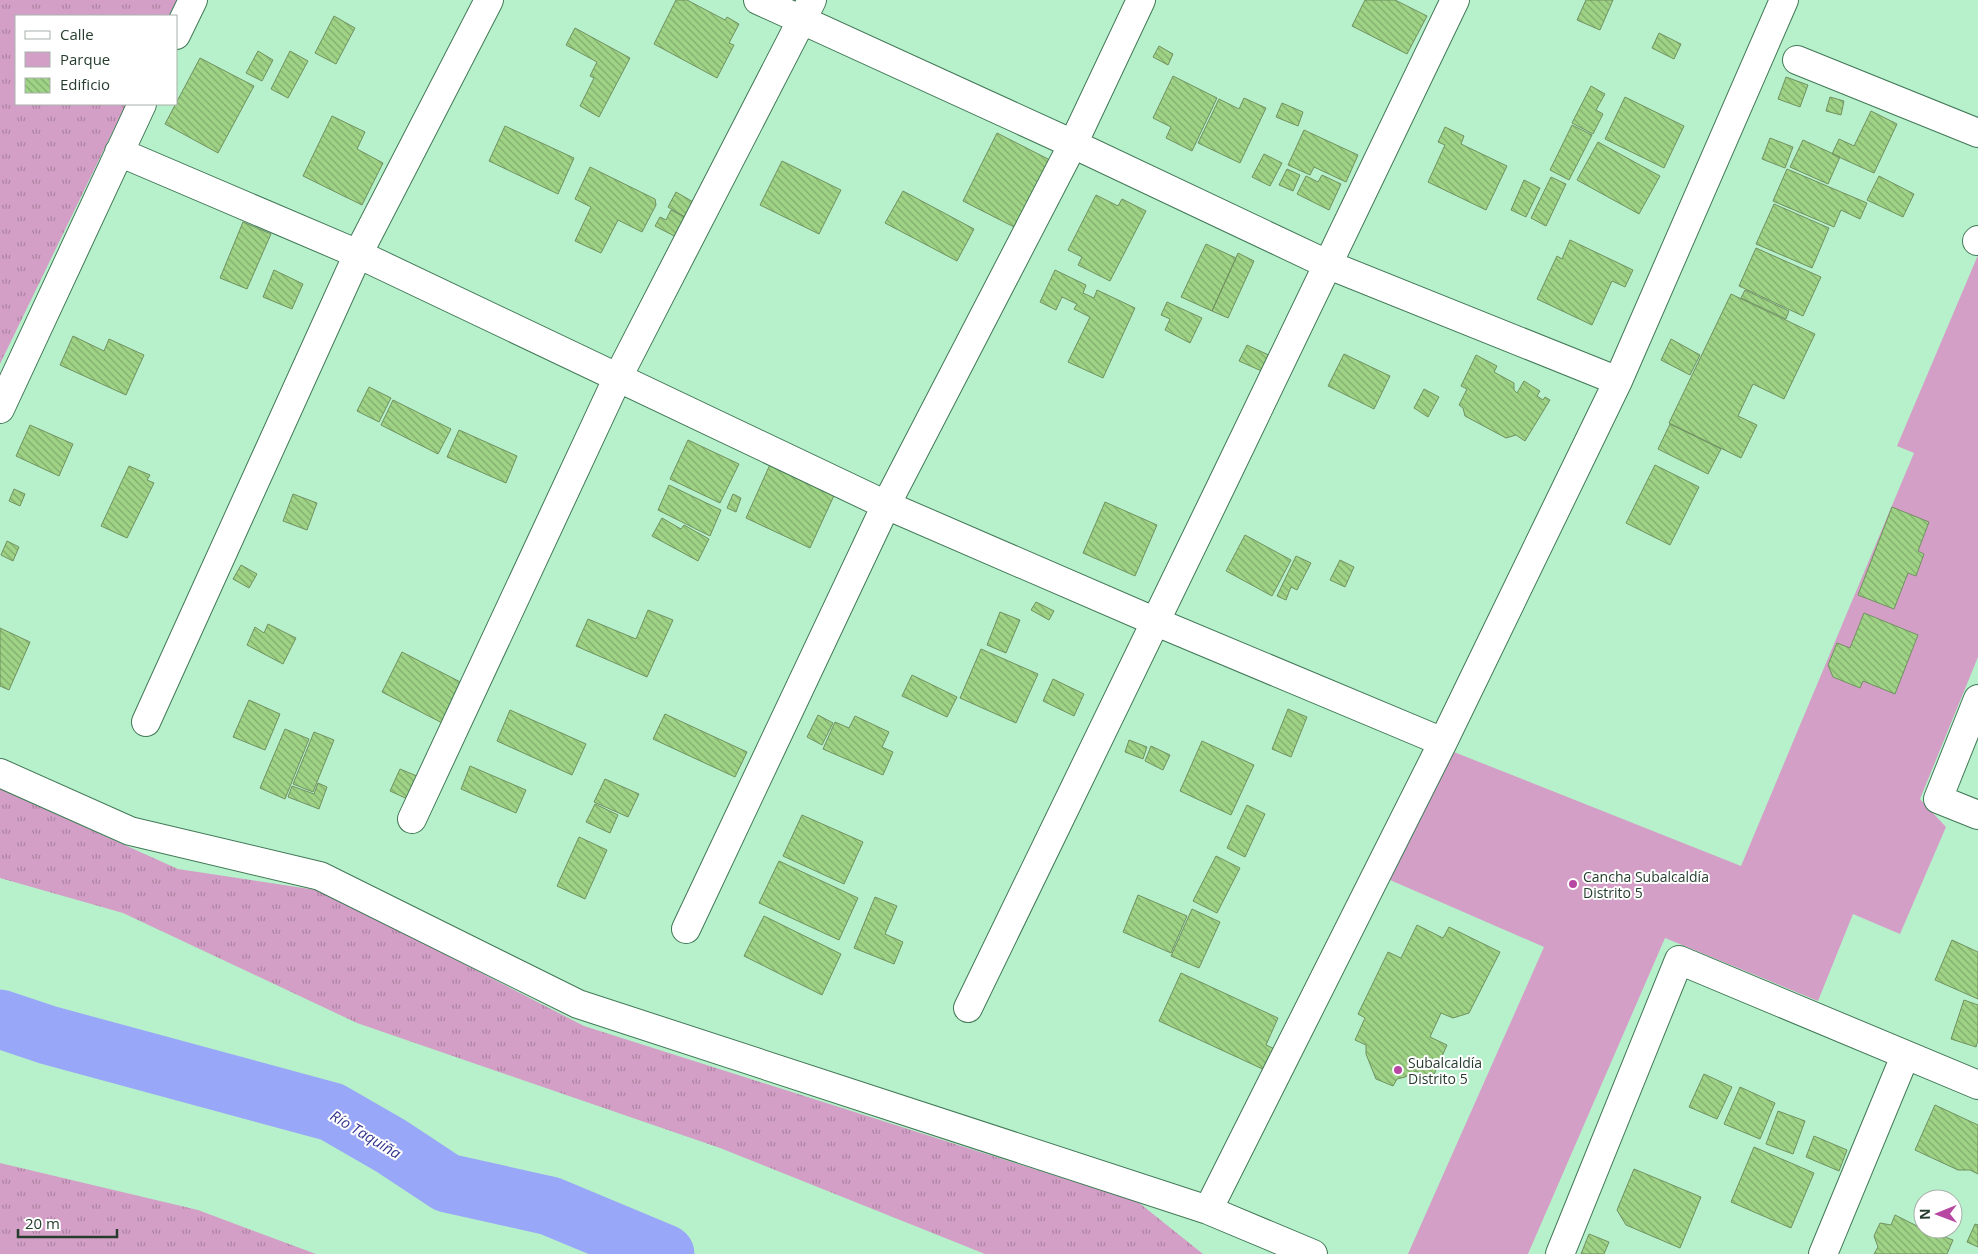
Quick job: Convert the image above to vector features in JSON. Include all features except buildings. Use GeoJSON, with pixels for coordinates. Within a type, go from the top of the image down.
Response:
{"type":"FeatureCollection","features":[{"type":"Feature","properties":{"kind":"street"},"geometry":{"type":"LineString","coordinates":[[178,31],[193,0]]}},
{"type":"Feature","properties":{"kind":"street"},"geometry":{"type":"LineString","coordinates":[[146,722],[358,254],[489,0]]}},
{"type":"Feature","properties":{"kind":"street"},"geometry":{"type":"LineString","coordinates":[[758,0],[807,10],[1073,144],[1330,265],[1618,381]]}},
{"type":"Feature","properties":{"kind":"street"},"geometry":{"type":"LineString","coordinates":[[686,929],[886,505],[1073,144],[1141,0]]}},
{"type":"Feature","properties":{"kind":"street"},"geometry":{"type":"LineString","coordinates":[[968,1008],[1154,621],[1330,265],[1455,0]]}},
{"type":"Feature","properties":{"kind":"street"},"geometry":{"type":"LineString","coordinates":[[1208,1210],[1443,742],[1618,381],[1784,0]]}},
{"type":"Feature","properties":{"kind":"street"},"geometry":{"type":"LineString","coordinates":[[412,819],[618,377],[807,10]]}},
{"type":"Feature","properties":{"kind":"street"},"geometry":{"type":"LineString","coordinates":[[1797,60],[1978,133]]}},
{"type":"Feature","properties":{"kind":"street"},"geometry":{"type":"LineString","coordinates":[[0,409],[142,105]]}},
{"type":"Feature","properties":{"kind":"street"},"geometry":{"type":"LineString","coordinates":[[119,152],[358,254],[886,505],[1154,621],[1443,742]]}},
{"type":"Feature","properties":{"kind":"street"},"geometry":{"type":"LineString","coordinates":[[1978,699],[1938,798],[1978,815]]}},
{"type":"Feature","properties":{"kind":"street"},"geometry":{"type":"LineString","coordinates":[[0,773],[130,831],[320,876],[578,1004],[1208,1210],[1313,1254]]}},
{"type":"Feature","properties":{"kind":"street"},"geometry":{"type":"LineString","coordinates":[[1560,1254],[1679,960],[1978,1085]]}},
{"type":"Feature","properties":{"kind":"street"},"geometry":{"type":"LineString","coordinates":[[1823,1254],[1905,1056]]}},
{"type":"Feature","properties":{"kind":"green space"},"geometry":{"type":"Polygon","coordinates":[[[0,0],[177,0],[170,15],[15,15],[15,105],[126,105],[0,364],[0,0]]]}},
{"type":"Feature","properties":{"kind":"green space"},"geometry":{"type":"Polygon","coordinates":[[[1978,255],[1978,657],[1920,799],[1946,827],[1900,934],[1853,914],[1818,1001],[1665,938],[1528,1254],[1408,1254],[1544,947],[1390,880],[1454,752],[1741,866],[1914,453],[1897,446],[1978,255]]]}},
{"type":"Feature","properties":{"kind":"green space"},"geometry":{"type":"Polygon","coordinates":[[[0,789],[178,869],[323,891],[584,1026],[1138,1202],[1203,1254],[985,1254],[720,1148],[357,1023],[123,913],[0,878],[0,789]]]}},
{"type":"Feature","properties":{"kind":"green space"},"geometry":{"type":"Polygon","coordinates":[[[0,1163],[198,1210],[316,1254],[0,1254],[0,1163]]]}},
{"type":"Feature","properties":{"kind":"waterway","name":"Río Taquiña"},"geometry":{"type":"LineString","coordinates":[[0,1019],[48,1035],[332,1112],[391,1146],[447,1183],[550,1206],[665,1254]]}},
{"type":"Feature","properties":{"kind":"place","name":"Cancha Subalcaldía Distrito 5"},"geometry":{"type":"Point","coordinates":[1573,884]}},
{"type":"Feature","properties":{"kind":"place","name":"Subalcaldía Distrito 5"},"geometry":{"type":"Point","coordinates":[1398,1070]}}]}
